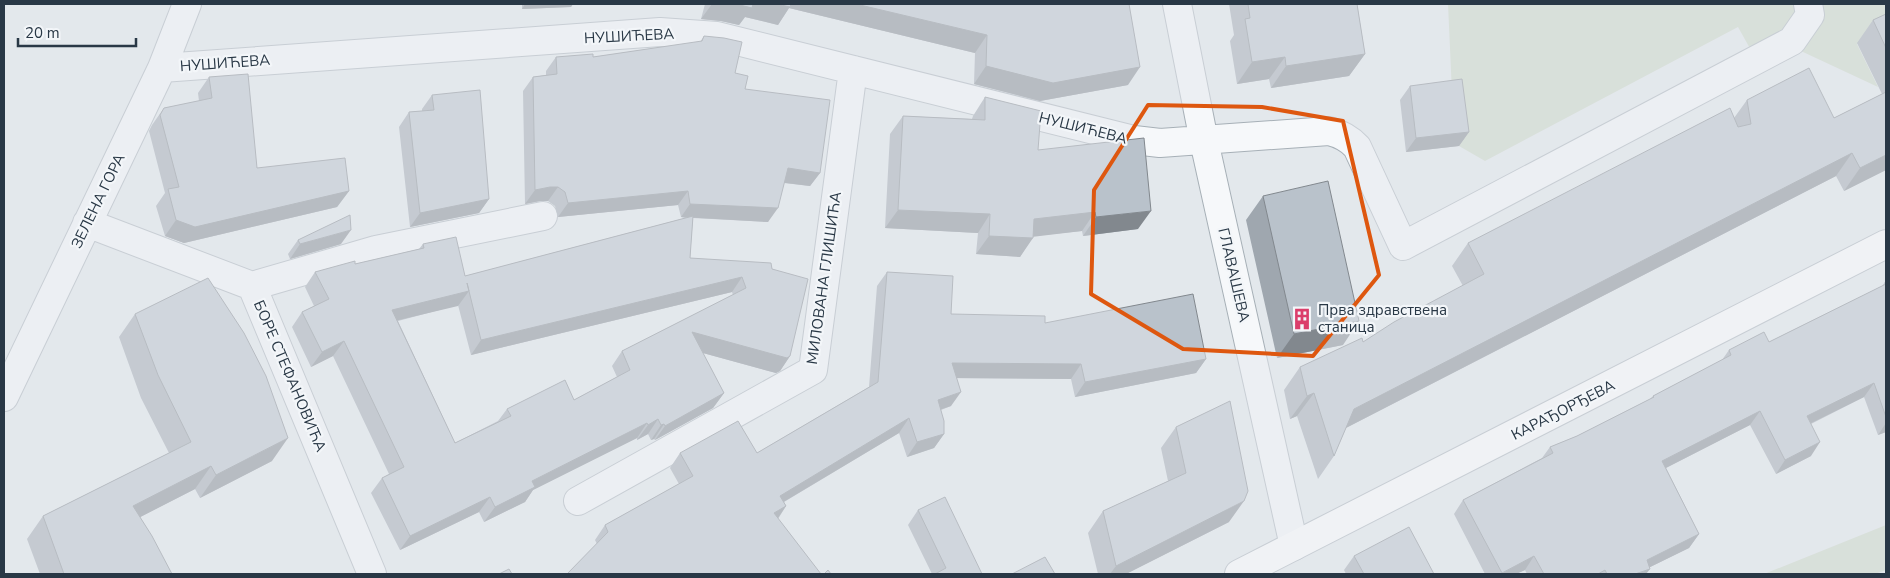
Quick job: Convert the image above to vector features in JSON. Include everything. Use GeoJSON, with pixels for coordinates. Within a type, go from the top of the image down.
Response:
{"type":"FeatureCollection","features":[{"type":"Feature","properties":{"kind":"street","name":"ЗЕЛЕНА ГОРА"},"geometry":{"type":"LineString","coordinates":[[4,397],[162,68],[187,4]]}},
{"type":"Feature","properties":{"kind":"street","name":"ГЛАВАШЕВА"},"geometry":{"type":"LineString","coordinates":[[1177,4],[1204,141],[1294,546]]}},
{"type":"Feature","properties":{"kind":"street","name":"НУШИЋЕВА"},"geometry":{"type":"LineString","coordinates":[[162,68],[660,32],[716,36],[1134,140],[1160,143],[1329,131],[1340,134],[1357,147],[1403,246],[1792,41],[1810,15],[1808,4]]}},
{"type":"Feature","properties":{"kind":"street","name":"МИЛОВАНА ГЛИШИЋА"},"geometry":{"type":"LineString","coordinates":[[578,501],[813,370],[853,70]]}},
{"type":"Feature","properties":{"kind":"street"},"geometry":{"type":"LineString","coordinates":[[252,286],[376,250],[544,216]]}},
{"type":"Feature","properties":{"kind":"street","name":"БОРЕ СТЕФАНОВИЋА"},"geometry":{"type":"LineString","coordinates":[[87,223],[252,286],[372,574]]}},
{"type":"Feature","properties":{"kind":"street","name":"КАРАЂОРЂЕВА"},"geometry":{"type":"LineString","coordinates":[[1239,574],[1886,244]]}},
{"type":"Feature","properties":{"kind":"highlighted area"},"geometry":{"type":"Polygon","coordinates":[[[1148,105],[1262,107],[1343,121],[1379,275],[1313,356],[1183,349],[1091,294],[1094,190],[1148,105]]]}},
{"type":"Feature","properties":{"kind":"green space"},"geometry":{"type":"Polygon","coordinates":[[[1448,4],[1886,4],[1886,28],[1857,44],[1878,87],[1803,52],[1792,41],[1752,52],[1738,27],[1485,161],[1459,146],[1452,93],[1448,4]]]}},
{"type":"Feature","properties":{"kind":"green space"},"geometry":{"type":"Polygon","coordinates":[[[1886,525],[1886,570],[1875,574],[1764,574],[1886,525]]]}},
{"type":"Feature","properties":{"kind":"building"},"geometry":{"type":"Polygon","coordinates":[[[736,4],[753,4],[752,8],[736,4]]]}},
{"type":"Feature","properties":{"kind":"building"},"geometry":{"type":"Polygon","coordinates":[[[777,4],[791,4],[790,7],[777,4]]]}},
{"type":"Feature","properties":{"kind":"building"},"geometry":{"type":"Polygon","coordinates":[[[856,4],[1129,4],[1140,67],[1053,83],[986,66],[987,35],[856,4]]]}},
{"type":"Feature","properties":{"kind":"building"},"geometry":{"type":"Polygon","coordinates":[[[1248,4],[1357,4],[1365,54],[1286,66],[1285,57],[1252,62],[1245,19],[1250,18],[1248,4]]]}},
{"type":"Feature","properties":{"kind":"building"},"geometry":{"type":"Polygon","coordinates":[[[1886,14],[1886,48],[1873,20],[1886,14]]]}},
{"type":"Feature","properties":{"kind":"building"},"geometry":{"type":"Polygon","coordinates":[[[704,36],[742,42],[735,73],[748,76],[745,89],[830,100],[820,173],[788,168],[778,208],[690,204],[688,191],[568,203],[565,192],[558,187],[535,190],[533,77],[557,74],[556,57],[593,54],[593,57],[702,41],[704,36]]]}},
{"type":"Feature","properties":{"kind":"building"},"geometry":{"type":"Polygon","coordinates":[[[1809,68],[1834,118],[1886,92],[1886,155],[1860,168],[1852,153],[1354,409],[1334,456],[1314,393],[1307,396],[1300,367],[1362,338],[1363,342],[1394,322],[1484,274],[1468,243],[1730,108],[1738,127],[1751,124],[1747,100],[1809,68]]]}},
{"type":"Feature","properties":{"kind":"building"},"geometry":{"type":"Polygon","coordinates":[[[248,74],[257,168],[345,158],[349,191],[195,227],[176,220],[168,189],[179,187],[160,115],[164,108],[212,98],[209,77],[248,74]]]}},
{"type":"Feature","properties":{"kind":"building"},"geometry":{"type":"Polygon","coordinates":[[[1462,79],[1469,132],[1416,138],[1410,86],[1462,79]]]}},
{"type":"Feature","properties":{"kind":"building"},"geometry":{"type":"Polygon","coordinates":[[[480,90],[489,199],[420,213],[409,112],[434,110],[432,95],[480,90]]]}},
{"type":"Feature","properties":{"kind":"building"},"geometry":{"type":"Polygon","coordinates":[[[985,97],[1041,111],[1038,150],[1144,138],[1151,211],[1096,217],[1095,212],[1034,219],[1033,238],[989,236],[990,214],[898,210],[903,116],[985,120],[985,97]]]}},
{"type":"Feature","properties":{"kind":"building"},"geometry":{"type":"Polygon","coordinates":[[[1328,181],[1359,321],[1294,334],[1263,196],[1328,181]]]}},
{"type":"Feature","properties":{"kind":"building"},"geometry":{"type":"Polygon","coordinates":[[[350,215],[351,230],[300,244],[298,240],[350,215]]]}},
{"type":"Feature","properties":{"kind":"building"},"geometry":{"type":"Polygon","coordinates":[[[693,216],[690,258],[771,263],[772,269],[808,279],[790,356],[787,358],[692,332],[724,393],[665,426],[664,424],[661,425],[658,419],[648,425],[647,423],[532,481],[535,487],[495,507],[490,497],[410,536],[382,478],[404,467],[344,341],[322,352],[302,312],[329,299],[315,272],[355,261],[355,264],[424,248],[423,244],[456,237],[465,276],[693,216]],[[742,277],[481,340],[469,291],[392,310],[455,443],[511,416],[507,409],[565,380],[574,400],[630,370],[622,351],[746,288],[742,277]]]}},
{"type":"Feature","properties":{"kind":"building"},"geometry":{"type":"Polygon","coordinates":[[[887,272],[953,276],[951,314],[1045,316],[1045,323],[1193,294],[1206,359],[1085,382],[1081,364],[952,363],[961,392],[938,400],[944,421],[944,434],[917,442],[909,418],[780,496],[786,506],[774,513],[821,574],[567,574],[608,532],[605,525],[693,476],[680,453],[738,421],[757,453],[878,382],[887,272]]]}},
{"type":"Feature","properties":{"kind":"building"},"geometry":{"type":"Polygon","coordinates":[[[208,278],[244,333],[266,376],[288,438],[216,475],[211,466],[133,506],[152,536],[172,574],[64,574],[43,516],[191,442],[158,375],[135,314],[208,278]]]}},
{"type":"Feature","properties":{"kind":"building"},"geometry":{"type":"Polygon","coordinates":[[[1886,284],[1886,417],[1874,383],[1807,416],[1820,442],[1785,460],[1760,411],[1662,461],[1699,534],[1647,560],[1650,569],[1635,574],[1607,574],[1605,570],[1598,574],[1544,574],[1534,556],[1502,573],[1463,500],[1553,453],[1550,447],[1577,436],[1654,397],[1731,355],[1729,350],[1764,332],[1769,342],[1886,284]]]}},
{"type":"Feature","properties":{"kind":"building"},"geometry":{"type":"Polygon","coordinates":[[[1230,401],[1248,491],[1244,501],[1116,566],[1103,511],[1186,473],[1176,427],[1230,401]]]}},
{"type":"Feature","properties":{"kind":"building"},"geometry":{"type":"Polygon","coordinates":[[[945,497],[982,574],[935,574],[946,568],[918,510],[945,497]]]}},
{"type":"Feature","properties":{"kind":"building"},"geometry":{"type":"Polygon","coordinates":[[[1409,527],[1434,574],[1364,574],[1354,556],[1409,527]]]}},
{"type":"Feature","properties":{"kind":"building"},"geometry":{"type":"Polygon","coordinates":[[[1045,557],[1055,574],[1012,574],[1045,557]]]}},
{"type":"Feature","properties":{"kind":"building"},"geometry":{"type":"Polygon","coordinates":[[[509,569],[512,574],[499,574],[509,569]]]}},
{"type":"Feature","properties":{"kind":"place","name":"Прва здравствена станица"},"geometry":{"type":"Point","coordinates":[1302,319]}}]}
